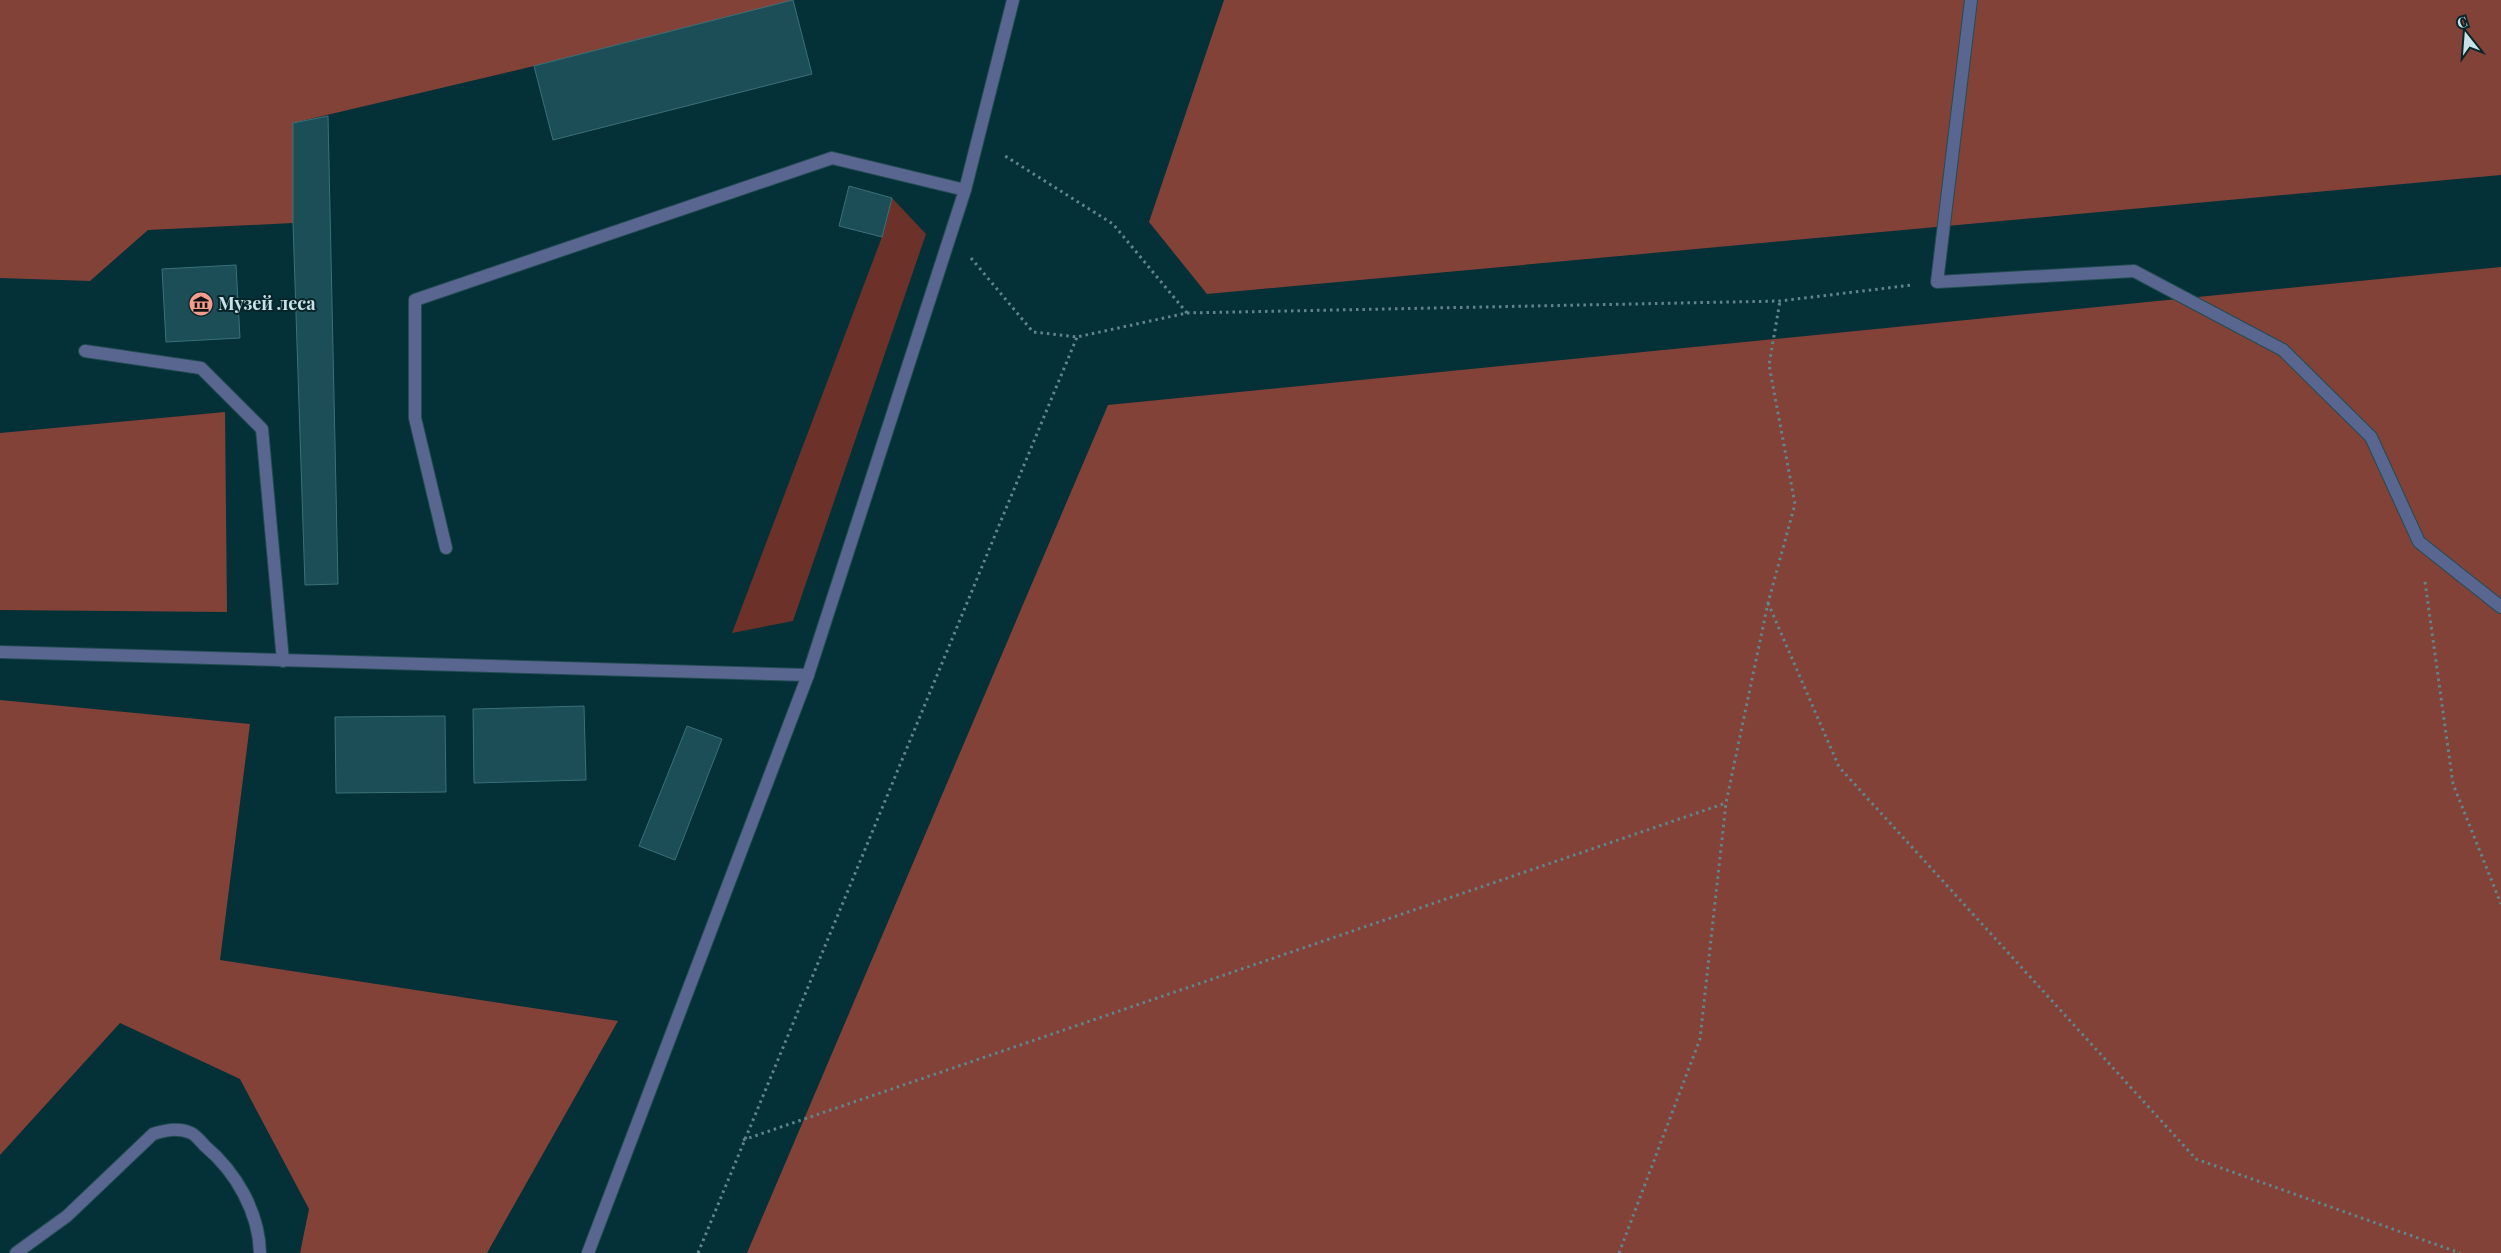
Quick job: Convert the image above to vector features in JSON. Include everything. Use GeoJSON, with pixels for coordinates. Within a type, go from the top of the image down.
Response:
{"type":"FeatureCollection","features":[{"type":"Feature","properties":{"kind":"lane"},"geometry":{"type":"LineString","coordinates":[[588,1253],[808,675],[952,235],[1013,0]]}},
{"type":"Feature","properties":{"kind":"lane"},"geometry":{"type":"LineString","coordinates":[[1972,0],[1937,282],[2134,271],[2283,350],[2371,437],[2419,542],[2501,607]]}},
{"type":"Feature","properties":{"kind":"lane"},"geometry":{"type":"LineString","coordinates":[[446,548],[415,418],[415,300],[832,158],[965,190]]}},
{"type":"Feature","properties":{"kind":"lane"},"geometry":{"type":"LineString","coordinates":[[85,351],[202,368],[262,429],[283,661]]}},
{"type":"Feature","properties":{"kind":"lane"},"geometry":{"type":"LineString","coordinates":[[0,652],[808,675]]}},
{"type":"Feature","properties":{"kind":"lane"},"geometry":{"type":"LineString","coordinates":[[16,1253],[67,1216],[153,1134],[170,1129],[191,1133],[220,1159],[244,1193],[260,1241],[260,1253]]}},
{"type":"Feature","properties":{"kind":"path"},"geometry":{"type":"LineString","coordinates":[[978,139],[1113,224],[1187,314]]}},
{"type":"Feature","properties":{"kind":"path"},"geometry":{"type":"LineString","coordinates":[[952,235],[1033,332],[1077,337],[1187,314],[1780,301],[1937,282]]}},
{"type":"Feature","properties":{"kind":"path"},"geometry":{"type":"LineString","coordinates":[[1620,1252],[1700,1040],[1726,803],[1768,603],[1795,504],[1769,365],[1780,301]]}},
{"type":"Feature","properties":{"kind":"path"},"geometry":{"type":"LineString","coordinates":[[698,1253],[1077,337]]}},
{"type":"Feature","properties":{"kind":"path"},"geometry":{"type":"LineString","coordinates":[[2419,542],[2453,784],[2501,904]]}},
{"type":"Feature","properties":{"kind":"path"},"geometry":{"type":"LineString","coordinates":[[1768,603],[1839,767],[2196,1159],[2460,1253]]}},
{"type":"Feature","properties":{"kind":"path"},"geometry":{"type":"LineString","coordinates":[[744,1140],[1726,803]]}},
{"type":"Feature","properties":{"kind":"shaded area"},"geometry":{"type":"Polygon","coordinates":[[[0,0],[793,0],[534,66],[293,123],[293,223],[148,230],[90,281],[0,278],[0,0]]]}},
{"type":"Feature","properties":{"kind":"shaded area"},"geometry":{"type":"Polygon","coordinates":[[[1224,0],[2501,0],[2501,175],[1207,294],[1149,222],[1224,0]]]}},
{"type":"Feature","properties":{"kind":"shaded area"},"geometry":{"type":"Polygon","coordinates":[[[892,198],[926,234],[793,621],[732,633],[882,237],[892,198]]]}},
{"type":"Feature","properties":{"kind":"shaded area"},"geometry":{"type":"Polygon","coordinates":[[[2501,267],[2501,1253],[747,1253],[1108,405],[2501,267]]]}},
{"type":"Feature","properties":{"kind":"shaded area"},"geometry":{"type":"Polygon","coordinates":[[[225,412],[227,612],[0,610],[0,433],[225,412]]]}},
{"type":"Feature","properties":{"kind":"shaded area"},"geometry":{"type":"Polygon","coordinates":[[[0,700],[250,724],[220,960],[618,1021],[487,1253],[300,1253],[309,1209],[240,1079],[120,1023],[0,1155],[0,700]]]}},
{"type":"Feature","properties":{"kind":"building"},"geometry":{"type":"Polygon","coordinates":[[[793,0],[812,74],[553,140],[534,66],[793,0]]]}},
{"type":"Feature","properties":{"kind":"building"},"geometry":{"type":"Polygon","coordinates":[[[328,116],[338,584],[305,585],[293,223],[293,123],[328,116]]]}},
{"type":"Feature","properties":{"kind":"building"},"geometry":{"type":"Polygon","coordinates":[[[849,186],[892,198],[882,237],[839,226],[849,186]]]}},
{"type":"Feature","properties":{"kind":"building","name":"Музей леса"},"geometry":{"type":"Polygon","coordinates":[[[236,265],[240,338],[166,342],[162,269],[236,265]]]}},
{"type":"Feature","properties":{"kind":"building"},"geometry":{"type":"Polygon","coordinates":[[[584,706],[586,780],[474,783],[473,709],[584,706]]]}},
{"type":"Feature","properties":{"kind":"building"},"geometry":{"type":"Polygon","coordinates":[[[445,716],[446,792],[336,793],[335,717],[445,716]]]}},
{"type":"Feature","properties":{"kind":"building"},"geometry":{"type":"Polygon","coordinates":[[[687,726],[722,739],[675,860],[639,846],[687,726]]]}},
{"type":"Feature","properties":{"kind":"place","name":"Музей леса"},"geometry":{"type":"Point","coordinates":[201,304]}}]}
